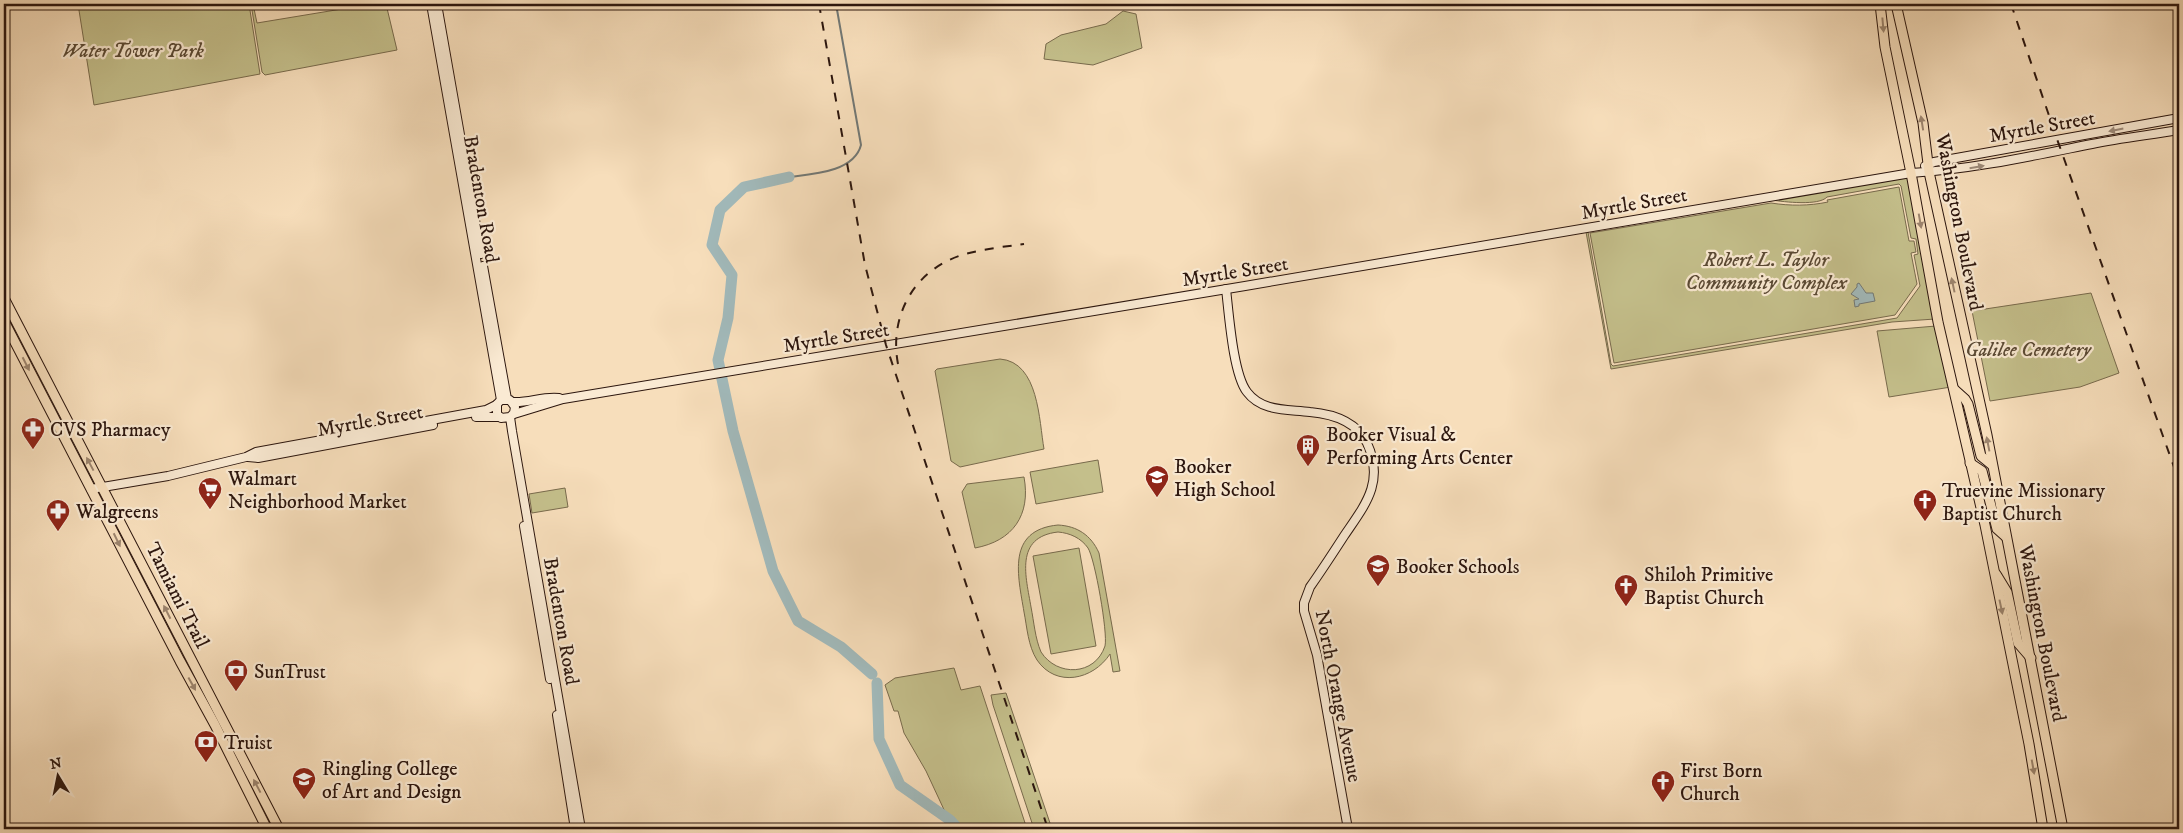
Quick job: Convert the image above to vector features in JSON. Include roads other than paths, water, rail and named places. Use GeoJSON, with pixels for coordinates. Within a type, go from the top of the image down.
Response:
{"type":"FeatureCollection","features":[{"type":"Feature","properties":{"kind":"main road","name":"Washington Boulevard"},"geometry":{"type":"LineString","coordinates":[[1880,4],[1887,56],[1912,173],[1938,322],[1994,572],[2044,829]]}},
{"type":"Feature","properties":{"kind":"main road","name":"Washington Boulevard"},"geometry":{"type":"LineString","coordinates":[[1896,4],[1923,123],[1928,168],[1992,465],[2063,829]]}},
{"type":"Feature","properties":{"kind":"main road","name":"Tamiami Trail"},"geometry":{"type":"LineString","coordinates":[[4,298],[279,829]]}},
{"type":"Feature","properties":{"kind":"main road","name":"Tamiami Trail"},"geometry":{"type":"LineString","coordinates":[[4,321],[180,661],[215,724],[267,829]]}},
{"type":"Feature","properties":{"kind":"main road"},"geometry":{"type":"LineString","coordinates":[[1954,390],[1968,404],[1981,456],[1992,465]]}},
{"type":"Feature","properties":{"kind":"main road"},"geometry":{"type":"LineString","coordinates":[[1970,463],[1982,470],[1997,529],[2006,538]]}},
{"type":"Feature","properties":{"kind":"main road"},"geometry":{"type":"LineString","coordinates":[[1994,572],[2007,592],[2018,643],[2030,658]]}},
{"type":"Feature","properties":{"kind":"street","name":"Bradenton Road"},"geometry":{"type":"LineString","coordinates":[[431,4],[504,402]]}},
{"type":"Feature","properties":{"kind":"street","name":"Bradenton Road"},"geometry":{"type":"LineString","coordinates":[[437,4],[504,402]]}},
{"type":"Feature","properties":{"kind":"street","name":"Myrtle Street"},"geometry":{"type":"LineString","coordinates":[[246,457],[258,458],[481,416],[507,417],[524,409],[564,398],[1912,173],[2006,148],[2179,118]]}},
{"type":"Feature","properties":{"kind":"street","name":"Myrtle Street"},"geometry":{"type":"LineString","coordinates":[[1928,168],[1965,169],[2062,152],[2093,144],[2179,130]]}},
{"type":"Feature","properties":{"kind":"street","name":"North Orange Avenue"},"geometry":{"type":"LineString","coordinates":[[1226,289],[1238,370],[1247,392],[1258,403],[1273,408],[1329,414],[1343,419],[1356,428],[1372,454],[1375,469],[1370,497],[1310,587],[1304,603],[1304,611],[1317,655],[1348,829]]}},
{"type":"Feature","properties":{"kind":"street","name":"Myrtle Street"},"geometry":{"type":"LineString","coordinates":[[91,489],[168,476],[246,457],[256,452],[486,410],[504,402],[564,398]]}},
{"type":"Feature","properties":{"kind":"street","name":"Bradenton Road"},"geometry":{"type":"LineString","coordinates":[[504,402],[496,411],[507,417]]}},
{"type":"Feature","properties":{"kind":"street","name":"Bradenton Road"},"geometry":{"type":"LineString","coordinates":[[504,402],[515,407],[507,417],[575,829]]}},
{"type":"Feature","properties":{"kind":"street","name":"Bradenton Road"},"geometry":{"type":"LineString","coordinates":[[507,417],[581,829]]}},
{"type":"Feature","properties":{"kind":"water"},"geometry":{"type":"Polygon","coordinates":[[[1859,283],[1866,293],[1873,293],[1875,301],[1859,304],[1859,306],[1855,307],[1854,300],[1859,299],[1851,294],[1859,283]]]}},
{"type":"Feature","properties":{"kind":"waterway"},"geometry":{"type":"LineString","coordinates":[[789,177],[820,173],[841,166],[857,154],[861,145],[836,4]]}},
{"type":"Feature","properties":{"kind":"waterway"},"geometry":{"type":"LineString","coordinates":[[789,177],[744,187],[720,210],[712,245],[732,275],[728,318],[718,360],[733,431],[773,571],[798,621],[841,647],[872,674]]}},
{"type":"Feature","properties":{"kind":"waterway"},"geometry":{"type":"LineString","coordinates":[[877,683],[879,739],[900,785],[950,820],[958,829]]}},
{"type":"Feature","properties":{"kind":"railway"},"geometry":{"type":"LineString","coordinates":[[819,4],[865,265],[886,345],[1048,829]]}},
{"type":"Feature","properties":{"kind":"railway"},"geometry":{"type":"LineString","coordinates":[[2011,4],[2179,481]]}},
{"type":"Feature","properties":{"kind":"railway"},"geometry":{"type":"LineString","coordinates":[[898,364],[896,347],[901,313],[917,285],[929,273],[943,263],[959,256],[983,250],[1024,244]]}},
{"type":"Feature","properties":{"kind":"place","name":"CVS Pharmacy"},"geometry":{"type":"Point","coordinates":[33,450]}},
{"type":"Feature","properties":{"kind":"place","name":"Booker Visual & Performing Arts Center"},"geometry":{"type":"Point","coordinates":[1308,467]}},
{"type":"Feature","properties":{"kind":"place","name":"Booker High School"},"geometry":{"type":"Point","coordinates":[1157,498]}},
{"type":"Feature","properties":{"kind":"place","name":"Walmart Neighborhood Market"},"geometry":{"type":"Point","coordinates":[210,510]}},
{"type":"Feature","properties":{"kind":"place","name":"Truevine Missionary Baptist Church"},"geometry":{"type":"Point","coordinates":[1925,522]}},
{"type":"Feature","properties":{"kind":"place","name":"Walgreens"},"geometry":{"type":"Point","coordinates":[58,532]}},
{"type":"Feature","properties":{"kind":"place","name":"Booker Schools"},"geometry":{"type":"Point","coordinates":[1378,587]}},
{"type":"Feature","properties":{"kind":"place","name":"Shiloh Primitive Baptist Church"},"geometry":{"type":"Point","coordinates":[1626,607]}},
{"type":"Feature","properties":{"kind":"place","name":"SunTrust"},"geometry":{"type":"Point","coordinates":[236,692]}},
{"type":"Feature","properties":{"kind":"place","name":"Truist"},"geometry":{"type":"Point","coordinates":[206,763]}},
{"type":"Feature","properties":{"kind":"place","name":"Ringling College of Art and Design"},"geometry":{"type":"Point","coordinates":[304,800]}},
{"type":"Feature","properties":{"kind":"place","name":"First Born Church"},"geometry":{"type":"Point","coordinates":[1663,803]}},
{"type":"Feature","properties":{"kind":"park label","name":"Water Tower Park"},"geometry":{"type":"Point","coordinates":[133,50]}},
{"type":"Feature","properties":{"kind":"park label","name":"Robert L. Taylor Community Complex"},"geometry":{"type":"Point","coordinates":[1766,270]}},
{"type":"Feature","properties":{"kind":"park label","name":"Galilee Cemetery"},"geometry":{"type":"Point","coordinates":[2028,349]}}]}
